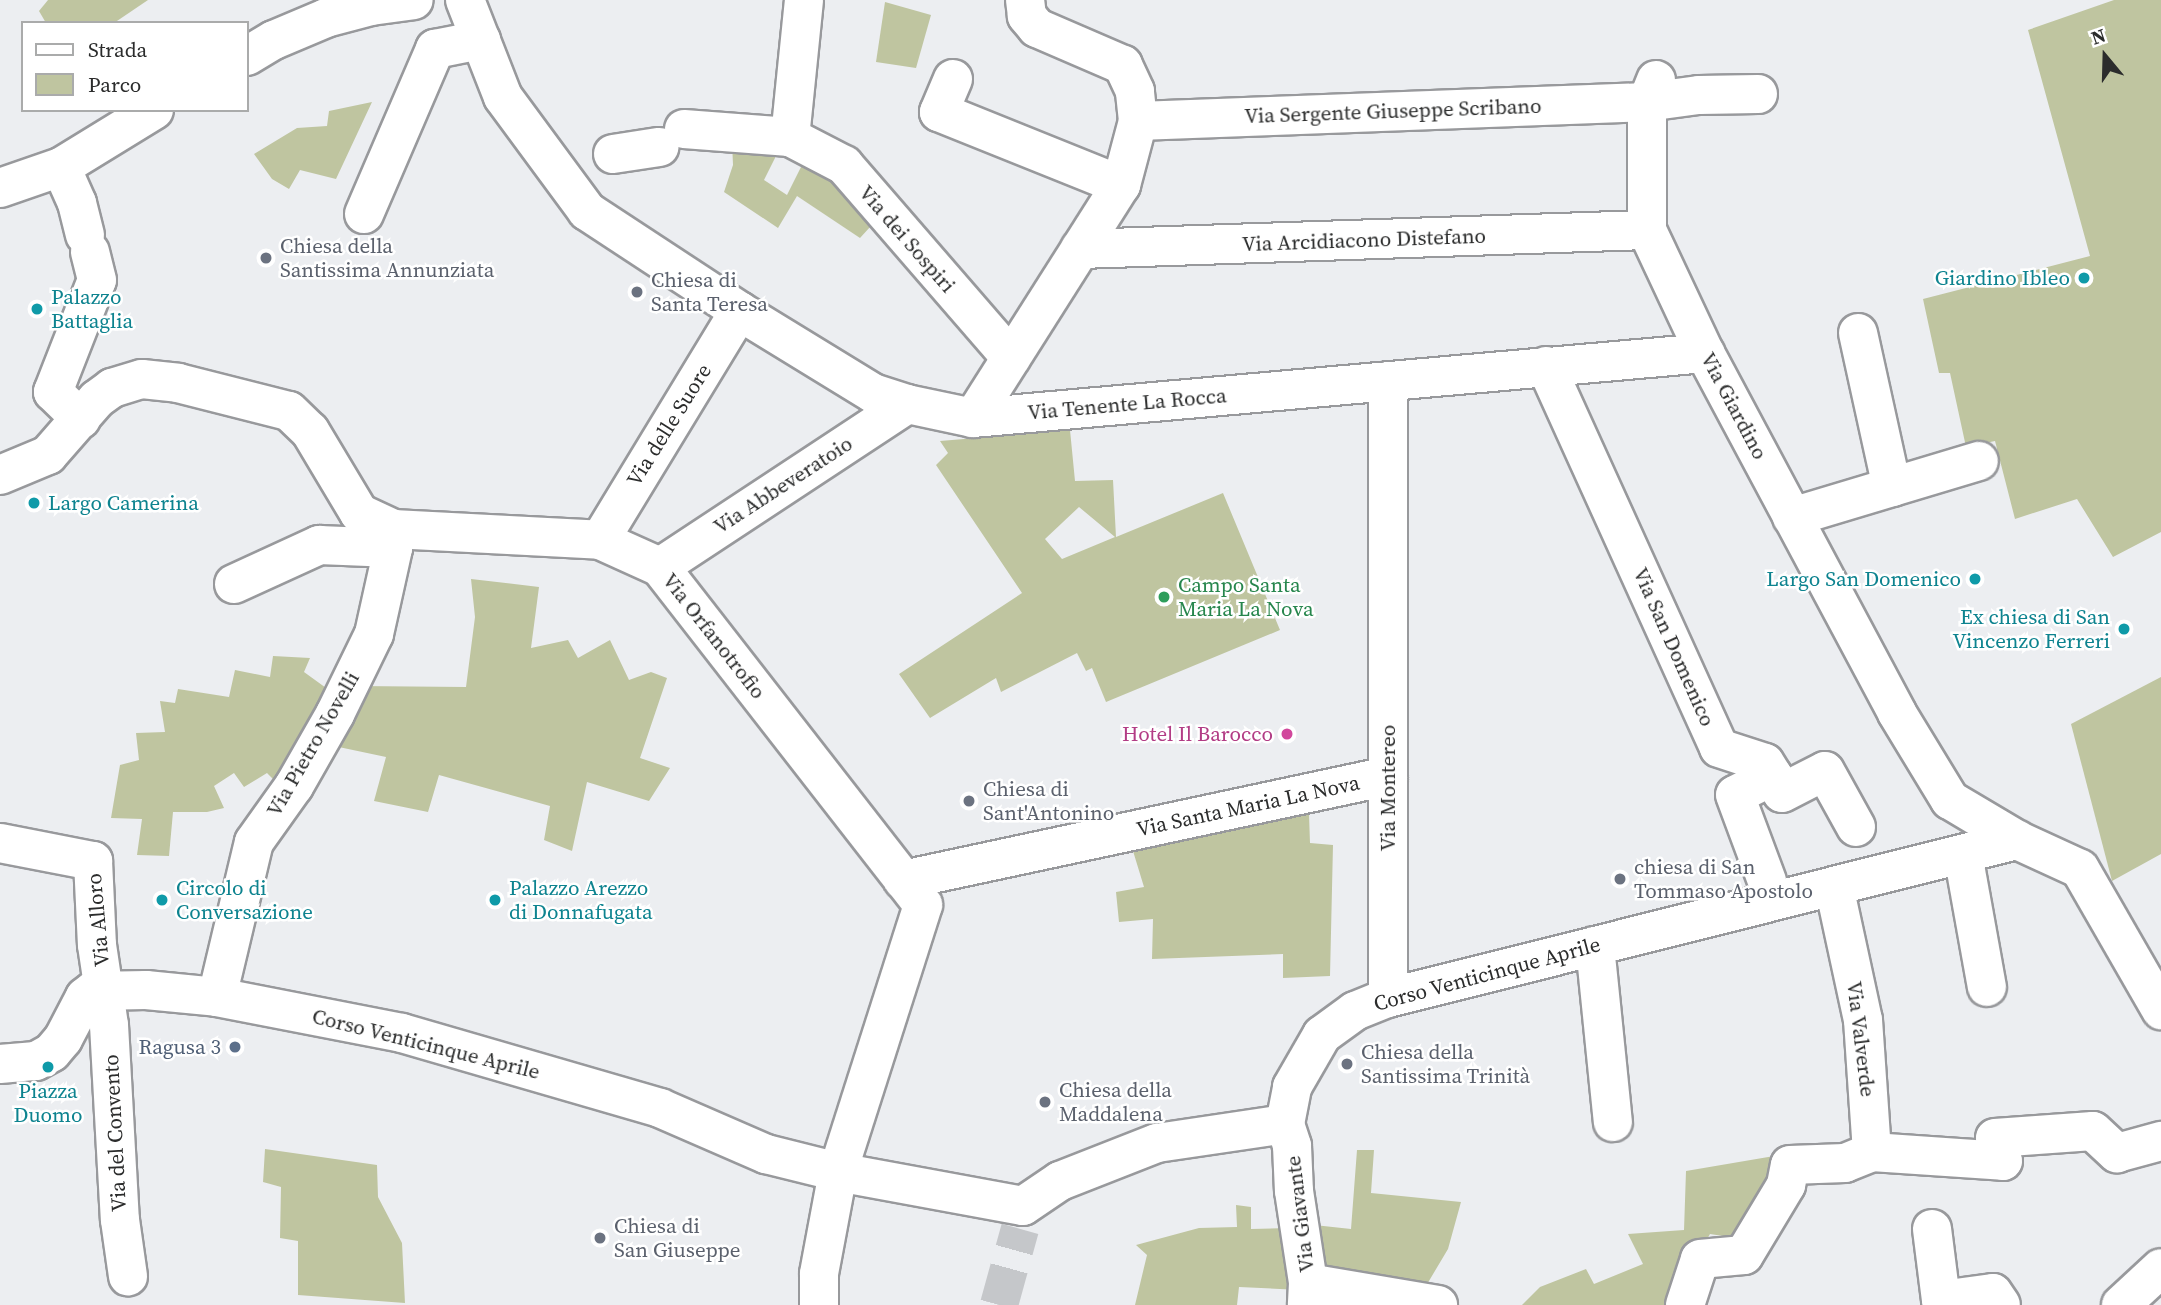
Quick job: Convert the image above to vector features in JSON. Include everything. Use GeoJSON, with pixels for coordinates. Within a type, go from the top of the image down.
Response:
{"type":"FeatureCollection","features":[{"type":"Feature","properties":{"kind":"street","name":"Via Tenente La Rocca"},"geometry":{"type":"LineString","coordinates":[[465,0],[503,97],[584,158],[587,211],[739,311],[873,393],[907,404],[972,418],[1705,353]]}},
{"type":"Feature","properties":{"kind":"street"},"geometry":{"type":"LineString","coordinates":[[790,137],[804,0]]}},
{"type":"Feature","properties":{"kind":"street"},"geometry":{"type":"LineString","coordinates":[[972,418],[1121,185],[1138,121],[1135,91],[1123,65],[1037,28],[1027,16],[1021,0]]}},
{"type":"Feature","properties":{"kind":"street"},"geometry":{"type":"LineString","coordinates":[[248,55],[274,40],[326,18],[405,1]]}},
{"type":"Feature","properties":{"kind":"street"},"geometry":{"type":"LineString","coordinates":[[364,214],[435,49],[481,40]]}},
{"type":"Feature","properties":{"kind":"street"},"geometry":{"type":"LineString","coordinates":[[953,79],[939,112],[1121,185]]}},
{"type":"Feature","properties":{"kind":"street","name":"Via Sergente Giuseppe Scribano"},"geometry":{"type":"LineString","coordinates":[[1138,121],[1652,91],[1699,95],[1754,81]]}},
{"type":"Feature","properties":{"kind":"street","name":"Via Giardino"},"geometry":{"type":"LineString","coordinates":[[1652,91],[1647,230],[1705,353],[1897,713],[1951,800],[2017,840],[2080,869],[2161,1010]]}},
{"type":"Feature","properties":{"kind":"street"},"geometry":{"type":"LineString","coordinates":[[0,188],[61,167],[151,112]]}},
{"type":"Feature","properties":{"kind":"street","name":"Via dei Sospiri"},"geometry":{"type":"LineString","coordinates":[[584,158],[671,138],[790,137],[844,165],[1011,358]]}},
{"type":"Feature","properties":{"kind":"street"},"geometry":{"type":"LineString","coordinates":[[61,167],[77,203],[97,280],[54,392],[81,419]]}},
{"type":"Feature","properties":{"kind":"street","name":"Via Arcidiacono Distefano"},"geometry":{"type":"LineString","coordinates":[[1080,249],[1647,230]]}},
{"type":"Feature","properties":{"kind":"street","name":"Via delle Suore"},"geometry":{"type":"LineString","coordinates":[[600,540],[739,311]]}},
{"type":"Feature","properties":{"kind":"street"},"geometry":{"type":"LineString","coordinates":[[1858,333],[1890,478]]}},
{"type":"Feature","properties":{"kind":"street","name":"Via San Domenico"},"geometry":{"type":"LineString","coordinates":[[1546,366],[1719,748],[1761,766]]}},
{"type":"Feature","properties":{"kind":"street","name":"Via Orfanotrofio"},"geometry":{"type":"LineString","coordinates":[[0,475],[18,470],[48,455],[97,399],[112,388],[142,379],[178,383],[289,411],[310,431],[359,513],[393,538],[600,540],[660,567],[923,905],[838,1172],[819,1274],[819,1305]]}},
{"type":"Feature","properties":{"kind":"street","name":"Via Montereo"},"geometry":{"type":"LineString","coordinates":[[1388,381],[1388,998]]}},
{"type":"Feature","properties":{"kind":"street","name":"Via Abbeveratoio"},"geometry":{"type":"LineString","coordinates":[[660,567],[907,404]]}},
{"type":"Feature","properties":{"kind":"street"},"geometry":{"type":"LineString","coordinates":[[1792,517],[1890,478],[1979,461]]}},
{"type":"Feature","properties":{"kind":"street"},"geometry":{"type":"LineString","coordinates":[[234,584],[319,545],[393,538]]}},
{"type":"Feature","properties":{"kind":"street","name":"Via Pietro Novelli"},"geometry":{"type":"LineString","coordinates":[[217,997],[254,842],[294,786],[335,714],[374,634],[393,538]]}},
{"type":"Feature","properties":{"kind":"street"},"geometry":{"type":"LineString","coordinates":[[1767,881],[1735,795],[1761,766],[1782,793],[1825,771],[1857,827]]}},
{"type":"Feature","properties":{"kind":"street","name":"Via Santa Maria La Nova"},"geometry":{"type":"LineString","coordinates":[[903,880],[1388,776]]}},
{"type":"Feature","properties":{"kind":"street","name":"Corso Venticinque Aprile"},"geometry":{"type":"LineString","coordinates":[[1285,1124],[1292,1087],[1322,1035],[1354,1011],[1388,998],[2017,840]]}},
{"type":"Feature","properties":{"kind":"street","name":"Via Alloro"},"geometry":{"type":"LineString","coordinates":[[0,843],[93,861],[97,945],[104,989]]}},
{"type":"Feature","properties":{"kind":"street"},"geometry":{"type":"LineString","coordinates":[[1963,854],[1987,987]]}},
{"type":"Feature","properties":{"kind":"street","name":"Via Valverde"},"geometry":{"type":"LineString","coordinates":[[1834,886],[1863,1020],[1872,1152]]}},
{"type":"Feature","properties":{"kind":"street"},"geometry":{"type":"LineString","coordinates":[[1595,946],[1613,1122]]}},
{"type":"Feature","properties":{"kind":"street"},"geometry":{"type":"LineString","coordinates":[[0,1064],[36,1061],[52,1052],[63,1039],[85,997],[104,989]]}},
{"type":"Feature","properties":{"kind":"street","name":"Corso Venticinque Aprile"},"geometry":{"type":"LineString","coordinates":[[104,989],[217,997],[401,1033],[660,1108],[766,1154],[838,1172]]}},
{"type":"Feature","properties":{"kind":"street","name":"Via del Convento"},"geometry":{"type":"LineString","coordinates":[[104,989],[110,1025],[120,1220],[128,1276]]}},
{"type":"Feature","properties":{"kind":"street"},"geometry":{"type":"LineString","coordinates":[[838,1172],[1021,1217],[1060,1181],[1157,1143],[1285,1124]]}},
{"type":"Feature","properties":{"kind":"street","name":"Via Giavante"},"geometry":{"type":"LineString","coordinates":[[1285,1124],[1292,1146],[1294,1191],[1308,1294]]}},
{"type":"Feature","properties":{"kind":"street"},"geometry":{"type":"LineString","coordinates":[[1685,1305],[1700,1259],[1744,1255],[1786,1185],[1790,1165],[1845,1163],[1872,1152],[2003,1161],[1995,1138],[2093,1131],[2117,1153],[2161,1141]]}},
{"type":"Feature","properties":{"kind":"street"},"geometry":{"type":"LineString","coordinates":[[1931,1229],[1941,1300],[1993,1293],[2001,1305]]}},
{"type":"Feature","properties":{"kind":"street"},"geometry":{"type":"LineString","coordinates":[[2121,1305],[2161,1268]]}},
{"type":"Feature","properties":{"kind":"street"},"geometry":{"type":"LineString","coordinates":[[1308,1294],[1438,1305]]}},
{"type":"Feature","properties":{"kind":"green space"},"geometry":{"type":"Polygon","coordinates":[[[48,0],[148,0],[117,21],[45,21],[39,11],[48,0]]]}},
{"type":"Feature","properties":{"kind":"green space","name":"Giardino Ibleo"},"geometry":{"type":"Polygon","coordinates":[[[2114,0],[2161,0],[2161,532],[2113,557],[2077,499],[2015,519],[1995,441],[1966,447],[1950,373],[1939,373],[1923,299],[2090,256],[2028,30],[2114,0]]]}},
{"type":"Feature","properties":{"kind":"green space"},"geometry":{"type":"Polygon","coordinates":[[[885,2],[931,15],[916,68],[876,62],[885,2]]]}},
{"type":"Feature","properties":{"kind":"green space"},"geometry":{"type":"Polygon","coordinates":[[[372,102],[336,179],[300,170],[289,189],[272,179],[254,154],[297,128],[327,126],[329,111],[372,102]]]}},
{"type":"Feature","properties":{"kind":"green space"},"geometry":{"type":"Polygon","coordinates":[[[732,142],[781,146],[764,180],[787,195],[806,157],[881,215],[860,238],[797,196],[778,228],[724,192],[733,165],[732,142]]]}},
{"type":"Feature","properties":{"kind":"green space"},"geometry":{"type":"Polygon","coordinates":[[[1070,430],[1075,481],[1113,480],[1116,537],[1223,493],[1280,630],[1106,702],[1092,668],[1086,671],[1077,653],[1001,692],[996,678],[930,718],[899,674],[1022,593],[936,465],[948,453],[940,441],[1070,430]],[[1079,507],[1045,539],[1062,559],[1115,537],[1079,507]]]}},
{"type":"Feature","properties":{"kind":"green space"},"geometry":{"type":"Polygon","coordinates":[[[471,579],[539,587],[531,648],[568,640],[578,658],[610,640],[629,680],[651,672],[667,678],[640,758],[670,768],[649,801],[587,782],[572,851],[544,840],[550,806],[439,775],[428,812],[374,801],[386,757],[334,746],[357,686],[466,687],[475,617],[471,579]]]}},
{"type":"Feature","properties":{"kind":"green space"},"geometry":{"type":"Polygon","coordinates":[[[273,656],[310,658],[304,672],[333,693],[281,787],[267,773],[244,787],[234,773],[214,786],[224,808],[207,812],[173,812],[169,856],[137,855],[142,819],[111,818],[120,765],[139,760],[136,733],[165,732],[160,701],[175,703],[178,689],[229,697],[235,670],[270,677],[273,656]]]}},
{"type":"Feature","properties":{"kind":"green space"},"geometry":{"type":"Polygon","coordinates":[[[2161,677],[2161,854],[2112,881],[2071,724],[2161,677]]]}},
{"type":"Feature","properties":{"kind":"green space"},"geometry":{"type":"Polygon","coordinates":[[[1309,814],[1310,843],[1333,845],[1330,976],[1283,978],[1283,954],[1152,959],[1153,919],[1119,922],[1116,892],[1144,887],[1133,851],[1309,814]]]}},
{"type":"Feature","properties":{"kind":"green space"},"geometry":{"type":"Polygon","coordinates":[[[265,1149],[377,1165],[378,1197],[402,1243],[405,1303],[298,1295],[298,1241],[280,1238],[281,1187],[263,1182],[265,1149]]]}},
{"type":"Feature","properties":{"kind":"green space"},"geometry":{"type":"Polygon","coordinates":[[[1357,1150],[1374,1150],[1371,1193],[1461,1202],[1448,1249],[1423,1291],[1314,1272],[1305,1224],[1351,1229],[1357,1150]]]}},
{"type":"Feature","properties":{"kind":"green space"},"geometry":{"type":"Polygon","coordinates":[[[1786,1154],[1742,1239],[1710,1234],[1669,1305],[1522,1305],[1540,1287],[1586,1269],[1594,1284],[1643,1264],[1628,1234],[1684,1230],[1686,1171],[1786,1154]]]}},
{"type":"Feature","properties":{"kind":"green space"},"geometry":{"type":"Polygon","coordinates":[[[1236,1205],[1251,1207],[1251,1229],[1289,1228],[1300,1290],[1239,1287],[1237,1305],[1135,1305],[1147,1255],[1136,1245],[1199,1228],[1237,1227],[1236,1205]]]}},
{"type":"Feature","properties":{"kind":"tunnel"},"geometry":{"type":"LineString","coordinates":[[999,1305],[1020,1229]]}},
{"type":"Feature","properties":{"kind":"place","name":"Chiesa della Santissima Annunziata"},"geometry":{"type":"Point","coordinates":[266,258]}},
{"type":"Feature","properties":{"kind":"place","name":"Giardino Ibleo"},"geometry":{"type":"Point","coordinates":[2084,278]}},
{"type":"Feature","properties":{"kind":"place","name":"Chiesa di Santa Teresa"},"geometry":{"type":"Point","coordinates":[637,292]}},
{"type":"Feature","properties":{"kind":"place","name":"Palazzo Battaglia"},"geometry":{"type":"Point","coordinates":[37,309]}},
{"type":"Feature","properties":{"kind":"place","name":"Largo Camerina"},"geometry":{"type":"Point","coordinates":[34,503]}},
{"type":"Feature","properties":{"kind":"place","name":"Largo San Domenico"},"geometry":{"type":"Point","coordinates":[1975,579]}},
{"type":"Feature","properties":{"kind":"place","name":"Campo Santa Maria La Nova"},"geometry":{"type":"Point","coordinates":[1164,597]}},
{"type":"Feature","properties":{"kind":"place","name":"Ex chiesa di San Vincenzo Ferreri"},"geometry":{"type":"Point","coordinates":[2124,629]}},
{"type":"Feature","properties":{"kind":"place","name":"Hotel Il Barocco"},"geometry":{"type":"Point","coordinates":[1287,734]}},
{"type":"Feature","properties":{"kind":"place","name":"Chiesa di Sant'Antonino"},"geometry":{"type":"Point","coordinates":[969,801]}},
{"type":"Feature","properties":{"kind":"place","name":"chiesa di San Tommaso Apostolo"},"geometry":{"type":"Point","coordinates":[1620,879]}},
{"type":"Feature","properties":{"kind":"place","name":"Circolo di Conversazione"},"geometry":{"type":"Point","coordinates":[162,900]}},
{"type":"Feature","properties":{"kind":"place","name":"Palazzo Arezzo di Donnafugata"},"geometry":{"type":"Point","coordinates":[495,900]}},
{"type":"Feature","properties":{"kind":"place","name":"Ragusa 3"},"geometry":{"type":"Point","coordinates":[235,1047]}},
{"type":"Feature","properties":{"kind":"place","name":"Chiesa della Santissima Trinità"},"geometry":{"type":"Point","coordinates":[1347,1064]}},
{"type":"Feature","properties":{"kind":"place","name":"Piazza Duomo"},"geometry":{"type":"Point","coordinates":[48,1067]}},
{"type":"Feature","properties":{"kind":"place","name":"Chiesa della Maddalena"},"geometry":{"type":"Point","coordinates":[1045,1102]}},
{"type":"Feature","properties":{"kind":"place","name":"Chiesa di San Giuseppe"},"geometry":{"type":"Point","coordinates":[600,1238]}}]}
